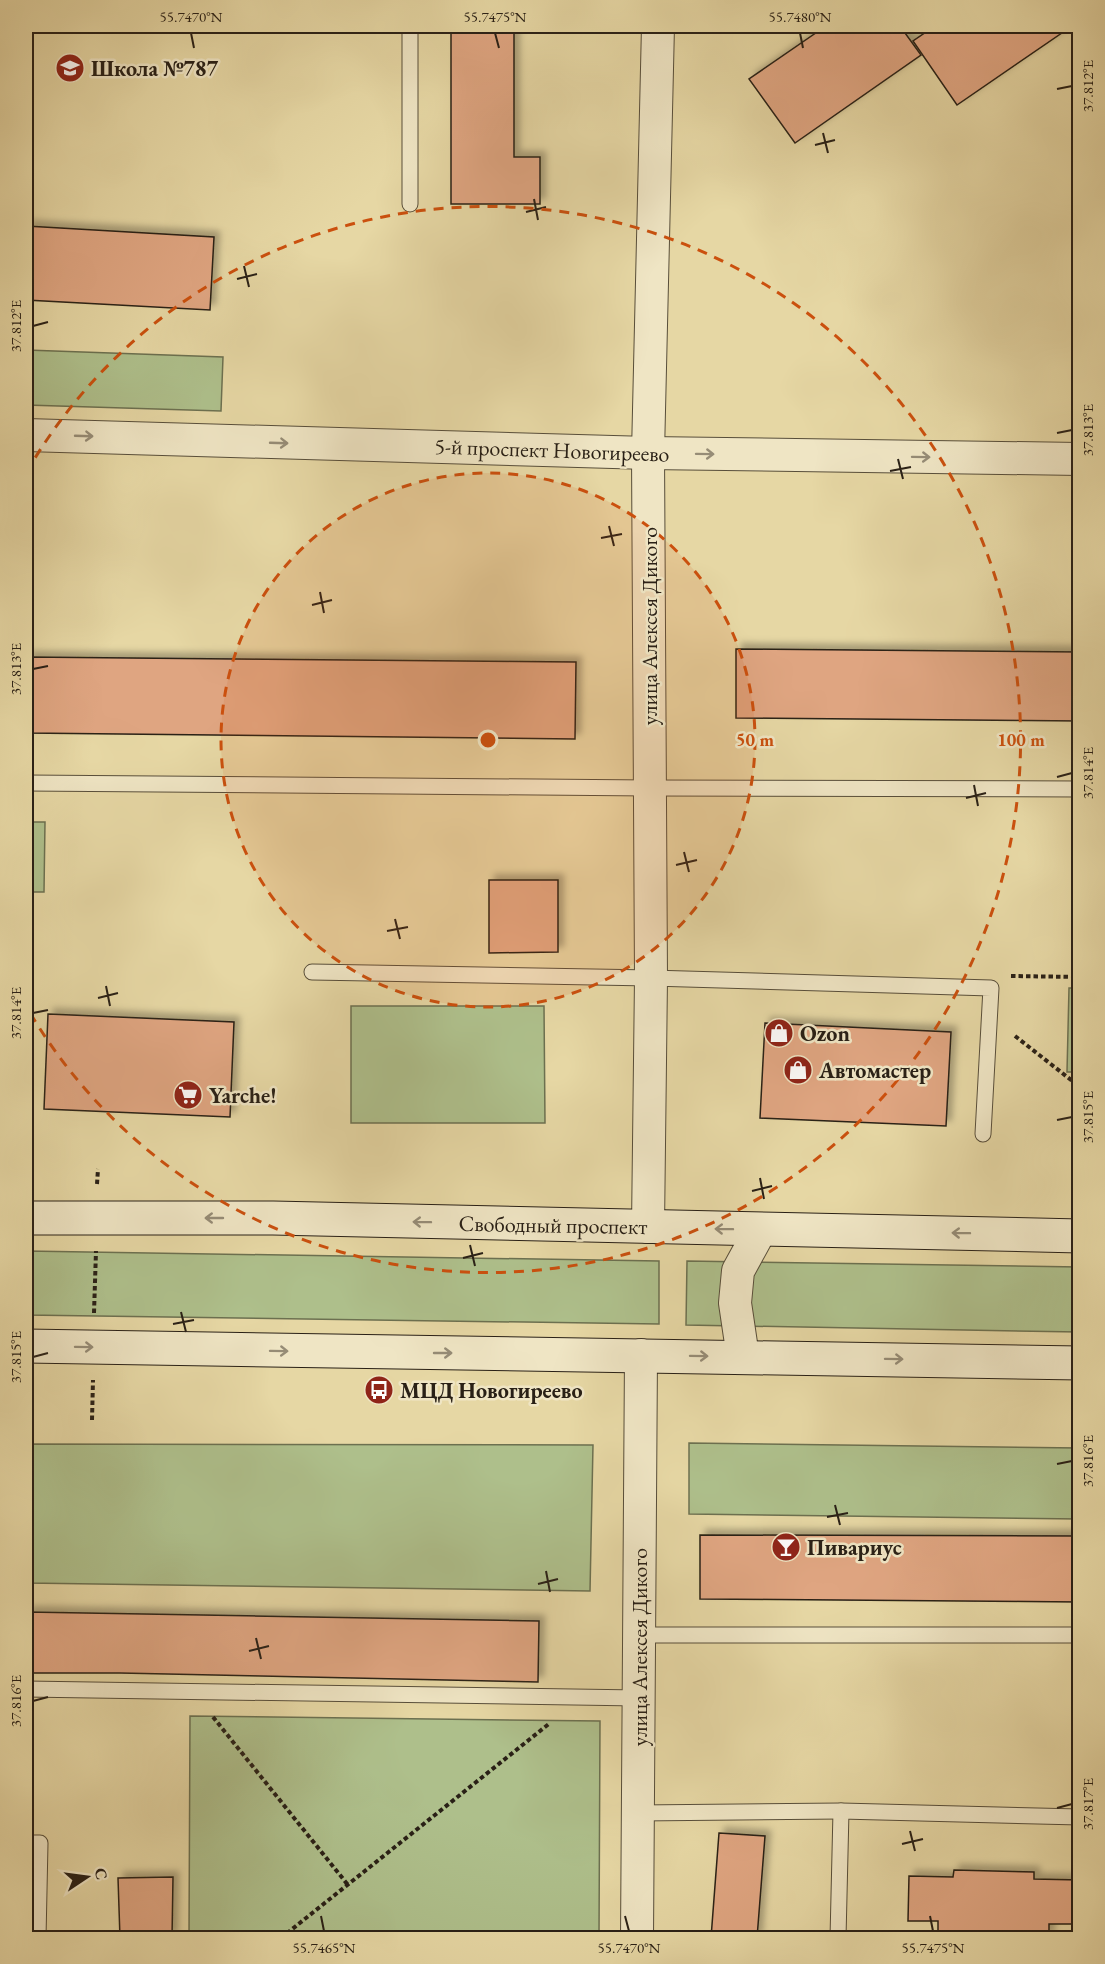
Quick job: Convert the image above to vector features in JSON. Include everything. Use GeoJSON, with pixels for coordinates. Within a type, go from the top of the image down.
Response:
{"type":"FeatureCollection","features":[{"type":"Feature","properties":{"kind":"main road","name":"Свободный проспект"},"geometry":{"type":"LineString","coordinates":[[26,1218],[273,1218],[1080,1236]]}},
{"type":"Feature","properties":{"kind":"main road"},"geometry":{"type":"LineString","coordinates":[[26,1346],[1080,1363]]}},
{"type":"Feature","properties":{"kind":"street","name":"улица Алексея Дикого"},"geometry":{"type":"LineString","coordinates":[[648,1227],[651,978],[648,453],[658,26]]}},
{"type":"Feature","properties":{"kind":"street","name":"5-й проспект Новогиреево"},"geometry":{"type":"LineString","coordinates":[[26,435],[648,453],[1080,459]]}},
{"type":"Feature","properties":{"kind":"street"},"geometry":{"type":"LineString","coordinates":[[743,1357],[735,1303],[738,1271],[761,1229]]}},
{"type":"Feature","properties":{"kind":"street","name":"улица Алексея Дикого"},"geometry":{"type":"LineString","coordinates":[[637,1938],[641,1355]]}},
{"type":"Feature","properties":{"kind":"lane"},"geometry":{"type":"LineString","coordinates":[[410,26],[410,204]]}},
{"type":"Feature","properties":{"kind":"lane"},"geometry":{"type":"LineString","coordinates":[[26,783],[1080,789]]}},
{"type":"Feature","properties":{"kind":"lane"},"geometry":{"type":"LineString","coordinates":[[312,972],[651,978],[991,988],[983,1134]]}},
{"type":"Feature","properties":{"kind":"lane"},"geometry":{"type":"LineString","coordinates":[[639,1635],[1080,1635]]}},
{"type":"Feature","properties":{"kind":"lane"},"geometry":{"type":"LineString","coordinates":[[26,1689],[639,1698]]}},
{"type":"Feature","properties":{"kind":"lane"},"geometry":{"type":"LineString","coordinates":[[838,1938],[841,1811]]}},
{"type":"Feature","properties":{"kind":"lane"},"geometry":{"type":"LineString","coordinates":[[638,1813],[841,1811],[1080,1817]]}},
{"type":"Feature","properties":{"kind":"lane"},"geometry":{"type":"LineString","coordinates":[[26,1843],[40,1843],[38,1938]]}},
{"type":"Feature","properties":{"kind":"path"},"geometry":{"type":"LineString","coordinates":[[991,988],[1010,976],[1080,977]]}},
{"type":"Feature","properties":{"kind":"path"},"geometry":{"type":"LineString","coordinates":[[989,1015],[1080,1087]]}},
{"type":"Feature","properties":{"kind":"path"},"geometry":{"type":"LineString","coordinates":[[92,1420],[98,1169]]}},
{"type":"Feature","properties":{"kind":"path"},"geometry":{"type":"LineString","coordinates":[[193,1691],[348,1885]]}},
{"type":"Feature","properties":{"kind":"path"},"geometry":{"type":"LineString","coordinates":[[281,1938],[583,1697]]}},
{"type":"Feature","properties":{"kind":"green space"},"geometry":{"type":"Polygon","coordinates":[[[26,350],[223,357],[221,411],[26,405],[26,350]]]}},
{"type":"Feature","properties":{"kind":"green space"},"geometry":{"type":"Polygon","coordinates":[[[26,822],[45,822],[44,892],[26,892],[26,822]]]}},
{"type":"Feature","properties":{"kind":"green space"},"geometry":{"type":"Polygon","coordinates":[[[1069,988],[1079,988],[1079,1072],[1067,1072],[1069,988]]]}},
{"type":"Feature","properties":{"kind":"green space"},"geometry":{"type":"Polygon","coordinates":[[[351,1006],[544,1006],[545,1123],[351,1123],[351,1006]]]}},
{"type":"Feature","properties":{"kind":"green space"},"geometry":{"type":"Polygon","coordinates":[[[26,1251],[659,1261],[659,1324],[26,1315],[26,1251]]]}},
{"type":"Feature","properties":{"kind":"green space"},"geometry":{"type":"Polygon","coordinates":[[[687,1261],[1079,1267],[1079,1332],[686,1325],[687,1261]]]}},
{"type":"Feature","properties":{"kind":"green space"},"geometry":{"type":"Polygon","coordinates":[[[689,1443],[1079,1448],[1079,1519],[689,1514],[689,1443]]]}},
{"type":"Feature","properties":{"kind":"green space"},"geometry":{"type":"Polygon","coordinates":[[[26,1444],[593,1445],[590,1591],[26,1583],[26,1444]]]}},
{"type":"Feature","properties":{"kind":"green space"},"geometry":{"type":"Polygon","coordinates":[[[190,1716],[600,1721],[599,1938],[189,1938],[190,1716]]]}},
{"type":"Feature","properties":{"kind":"building"},"geometry":{"type":"Polygon","coordinates":[[[451,26],[514,26],[514,157],[540,157],[540,204],[451,204],[451,26]]]}},
{"type":"Feature","properties":{"kind":"building"},"geometry":{"type":"Polygon","coordinates":[[[826,26],[900,26],[921,55],[795,143],[749,79],[826,26]]]}},
{"type":"Feature","properties":{"kind":"building"},"geometry":{"type":"Polygon","coordinates":[[[935,26],[1072,26],[957,105],[913,41],[935,26]]]}},
{"type":"Feature","properties":{"kind":"building"},"geometry":{"type":"Polygon","coordinates":[[[26,226],[214,237],[210,310],[26,300],[26,226]]]}},
{"type":"Feature","properties":{"kind":"building"},"geometry":{"type":"Polygon","coordinates":[[[736,649],[1080,652],[1080,721],[736,718],[736,649]]]}},
{"type":"Feature","properties":{"kind":"building"},"geometry":{"type":"Polygon","coordinates":[[[26,657],[576,662],[575,739],[26,733],[26,657]]]}},
{"type":"Feature","properties":{"kind":"building"},"geometry":{"type":"Polygon","coordinates":[[[489,880],[558,880],[558,952],[489,953],[489,880]]]}},
{"type":"Feature","properties":{"kind":"building"},"geometry":{"type":"Polygon","coordinates":[[[48,1014],[234,1022],[230,1117],[44,1109],[48,1014]]]}},
{"type":"Feature","properties":{"kind":"building"},"geometry":{"type":"Polygon","coordinates":[[[765,1023],[951,1032],[946,1126],[760,1118],[765,1023]]]}},
{"type":"Feature","properties":{"kind":"building"},"geometry":{"type":"Polygon","coordinates":[[[700,1535],[1080,1536],[1080,1602],[700,1599],[700,1535]]]}},
{"type":"Feature","properties":{"kind":"building"},"geometry":{"type":"Polygon","coordinates":[[[26,1612],[539,1621],[538,1682],[26,1673],[26,1612]]]}},
{"type":"Feature","properties":{"kind":"building"},"geometry":{"type":"Polygon","coordinates":[[[719,1833],[765,1836],[757,1938],[711,1938],[719,1833]]]}},
{"type":"Feature","properties":{"kind":"building"},"geometry":{"type":"Polygon","coordinates":[[[26,1869],[28,1869],[27,1938],[26,1938],[26,1869]]]}},
{"type":"Feature","properties":{"kind":"building"},"geometry":{"type":"Polygon","coordinates":[[[954,1870],[1034,1872],[1034,1879],[1080,1880],[1080,1924],[1049,1924],[1049,1938],[989,1937],[938,1936],[938,1921],[908,1921],[909,1876],[953,1877],[954,1870]]]}},
{"type":"Feature","properties":{"kind":"building"},"geometry":{"type":"Polygon","coordinates":[[[173,1877],[172,1938],[120,1938],[118,1878],[173,1877]]]}},
{"type":"Feature","properties":{"kind":"place","name":"Школа №787"},"geometry":{"type":"Point","coordinates":[70,68]}},
{"type":"Feature","properties":{"kind":"place","name":"Ozon"},"geometry":{"type":"Point","coordinates":[779,1033]}},
{"type":"Feature","properties":{"kind":"place","name":"Автомастер"},"geometry":{"type":"Point","coordinates":[798,1070]}},
{"type":"Feature","properties":{"kind":"place","name":"Yarche!"},"geometry":{"type":"Point","coordinates":[188,1095]}},
{"type":"Feature","properties":{"kind":"place","name":"МЦД Новогиреево"},"geometry":{"type":"Point","coordinates":[379,1390]}},
{"type":"Feature","properties":{"kind":"place","name":"Пивариус"},"geometry":{"type":"Point","coordinates":[786,1547]}}]}
